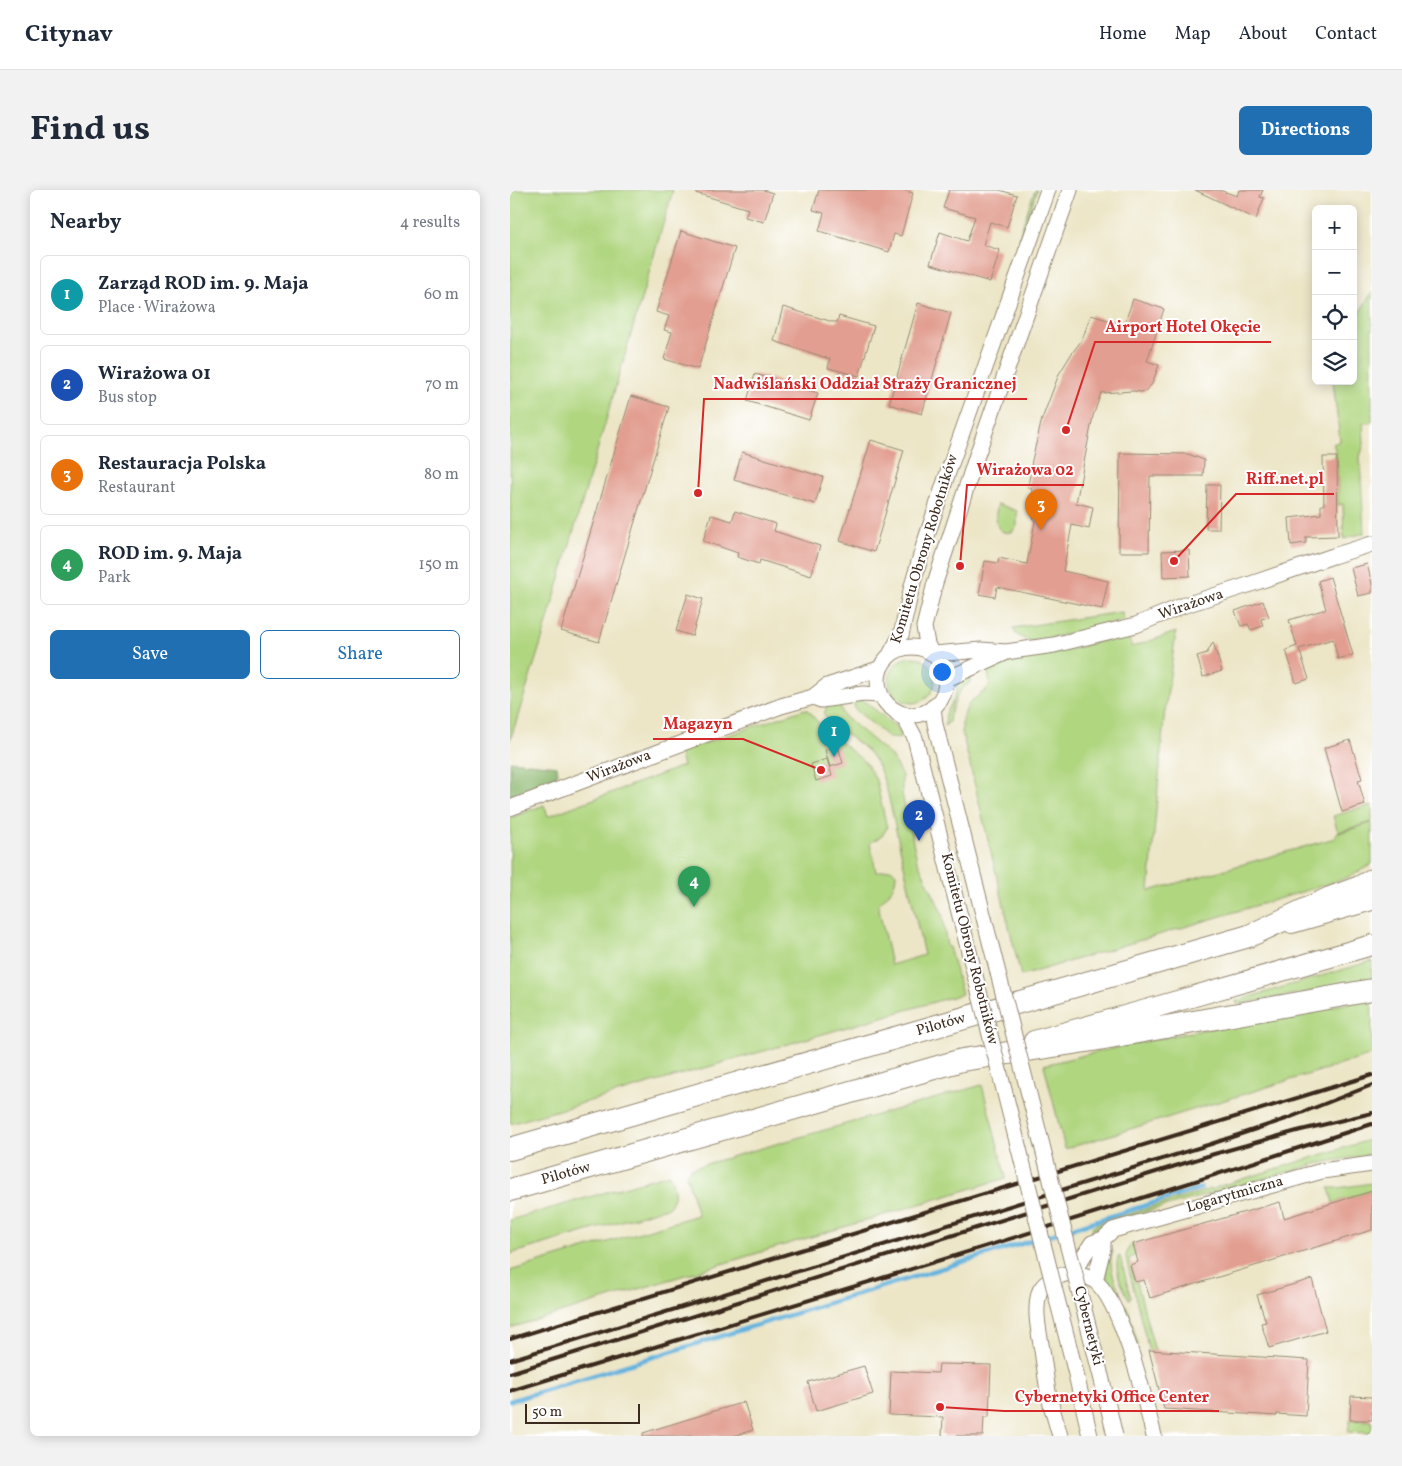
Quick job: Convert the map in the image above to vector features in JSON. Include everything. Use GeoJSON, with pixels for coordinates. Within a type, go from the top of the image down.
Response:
{"type":"FeatureCollection","features":[{"type":"Feature","properties":{"kind":"highway"},"geometry":{"type":"LineString","coordinates":[[1249,936],[1372,880]]}},
{"type":"Feature","properties":{"kind":"highway","name":"Pilotów"},"geometry":{"type":"LineString","coordinates":[[510,1149],[1249,936]]}},
{"type":"Feature","properties":{"kind":"highway"},"geometry":{"type":"LineString","coordinates":[[962,1060],[1093,1040],[1372,990]]}},
{"type":"Feature","properties":{"kind":"highway","name":"Pilotów"},"geometry":{"type":"LineString","coordinates":[[510,1190],[962,1060]]}},
{"type":"Feature","properties":{"kind":"main road","name":"Pilotów"},"geometry":{"type":"LineString","coordinates":[[1249,936],[1372,900]]}},
{"type":"Feature","properties":{"kind":"main road","name":"Pilotów"},"geometry":{"type":"LineString","coordinates":[[962,1060],[1146,1010],[1372,945]]}},
{"type":"Feature","properties":{"kind":"street","name":"Komitetu Obrony Robotników"},"geometry":{"type":"LineString","coordinates":[[891,653],[901,635],[923,548],[943,487],[1048,190]]}},
{"type":"Feature","properties":{"kind":"street","name":"Komitetu Obrony Robotników"},"geometry":{"type":"LineString","coordinates":[[933,653],[927,644],[924,627],[935,583],[966,488],[1070,190]]}},
{"type":"Feature","properties":{"kind":"street","name":"Wirażowa"},"geometry":{"type":"LineString","coordinates":[[933,653],[981,650],[1006,652],[1054,646],[1136,625],[1182,606],[1372,544]]}},
{"type":"Feature","properties":{"kind":"street"},"geometry":{"type":"LineString","coordinates":[[914,648],[933,653],[943,666],[947,678],[945,692],[940,700],[933,707],[915,714],[896,712],[887,706],[879,695],[876,680],[878,669],[885,658],[898,650],[914,648]]}},
{"type":"Feature","properties":{"kind":"street","name":"Wirażowa"},"geometry":{"type":"LineString","coordinates":[[947,678],[1006,652]]}},
{"type":"Feature","properties":{"kind":"street","name":"Wirażowa"},"geometry":{"type":"LineString","coordinates":[[510,808],[782,706],[813,697],[827,686],[878,669]]}},
{"type":"Feature","properties":{"kind":"street","name":"Wirażowa"},"geometry":{"type":"LineString","coordinates":[[813,697],[821,700],[863,694],[879,695]]}},
{"type":"Feature","properties":{"kind":"street","name":"Komitetu Obrony Robotników"},"geometry":{"type":"LineString","coordinates":[[933,707],[935,724],[1045,1158]]}},
{"type":"Feature","properties":{"kind":"street","name":"Komitetu Obrony Robotników"},"geometry":{"type":"LineString","coordinates":[[896,712],[906,721],[915,738],[1022,1164]]}},
{"type":"Feature","properties":{"kind":"street","name":"Cybernetyki"},"geometry":{"type":"LineString","coordinates":[[1045,1158],[1100,1371],[1114,1436]]}},
{"type":"Feature","properties":{"kind":"street","name":"Cybernetyki"},"geometry":{"type":"LineString","coordinates":[[1022,1164],[1090,1436]]}},
{"type":"Feature","properties":{"kind":"street","name":"Logarytmiczna"},"geometry":{"type":"LineString","coordinates":[[1075,1274],[1077,1266],[1094,1241],[1103,1239],[1111,1232],[1127,1226],[1322,1171],[1372,1164]]}},
{"type":"Feature","properties":{"kind":"street"},"geometry":{"type":"LineString","coordinates":[[1095,1281],[1103,1248],[1103,1239]]}},
{"type":"Feature","properties":{"kind":"street","name":"Cybernetyki"},"geometry":{"type":"LineString","coordinates":[[1060,1436],[1048,1392],[1037,1320],[1041,1288],[1062,1274],[1075,1274],[1095,1281],[1112,1304],[1126,1338],[1154,1436]]}},
{"type":"Feature","properties":{"kind":"green space"},"geometry":{"type":"Polygon","coordinates":[[[510,190],[673,190],[544,633],[510,741],[510,190]]]}},
{"type":"Feature","properties":{"kind":"green space"},"geometry":{"type":"Polygon","coordinates":[[[1035,190],[1037,190],[1021,238],[1019,238],[1028,209],[1035,190]]]}},
{"type":"Feature","properties":{"kind":"green space"},"geometry":{"type":"Polygon","coordinates":[[[1372,292],[1372,422],[1363,423],[1364,444],[1360,457],[1364,533],[1344,539],[1343,504],[1338,505],[1337,457],[1335,457],[1333,444],[1340,441],[1333,385],[1357,385],[1357,317],[1372,292]]]}},
{"type":"Feature","properties":{"kind":"green space"},"geometry":{"type":"Polygon","coordinates":[[[998,504],[1017,511],[1017,526],[1012,532],[1002,531],[997,524],[998,504]]]}},
{"type":"Feature","properties":{"kind":"green space"},"geometry":{"type":"Polygon","coordinates":[[[1122,612],[1124,621],[1046,639],[1032,641],[1024,639],[1016,634],[1013,628],[1122,612]]]}},
{"type":"Feature","properties":{"kind":"green space"},"geometry":{"type":"Polygon","coordinates":[[[1176,632],[1164,718],[1149,891],[1335,838],[1335,834],[1372,823],[1372,864],[1338,881],[1021,976],[962,732],[962,720],[969,703],[987,689],[990,683],[987,667],[1073,649],[1127,634],[1132,647],[1176,632]]]}},
{"type":"Feature","properties":{"kind":"green space"},"geometry":{"type":"Polygon","coordinates":[[[912,657],[925,661],[931,667],[935,680],[931,693],[925,699],[912,703],[899,699],[893,693],[889,680],[893,667],[899,661],[912,657]]]}},
{"type":"Feature","properties":{"kind":"green space"},"geometry":{"type":"Polygon","coordinates":[[[970,674],[970,682],[960,691],[950,714],[949,722],[945,726],[946,713],[953,701],[959,683],[962,677],[970,674]]]}},
{"type":"Feature","properties":{"kind":"green space"},"geometry":{"type":"Polygon","coordinates":[[[853,700],[867,703],[895,726],[903,736],[889,738],[855,709],[853,700]]]}},
{"type":"Feature","properties":{"kind":"green space"},"geometry":{"type":"Polygon","coordinates":[[[839,703],[843,715],[891,756],[902,776],[902,794],[917,860],[942,913],[947,947],[949,947],[962,994],[510,1124],[510,818],[544,805],[548,816],[683,766],[679,752],[805,709],[810,712],[820,725],[866,763],[876,780],[887,828],[882,836],[870,843],[876,872],[891,869],[896,874],[893,887],[878,905],[891,965],[924,955],[888,794],[882,775],[873,757],[858,743],[832,724],[824,715],[827,705],[839,703]]]}},
{"type":"Feature","properties":{"kind":"green space"},"geometry":{"type":"Polygon","coordinates":[[[510,761],[557,766],[558,774],[545,783],[510,797],[510,761]]]}},
{"type":"Feature","properties":{"kind":"green space"},"geometry":{"type":"Polygon","coordinates":[[[1372,805],[1372,822],[1338,832],[1333,816],[1372,805]]]}},
{"type":"Feature","properties":{"kind":"green space"},"geometry":{"type":"Polygon","coordinates":[[[1372,961],[1372,981],[1237,1004],[1236,1001],[1372,961]]]}},
{"type":"Feature","properties":{"kind":"green space"},"geometry":{"type":"Polygon","coordinates":[[[1372,999],[1372,1055],[1065,1149],[1044,1065],[1166,1037],[1372,999]]]}},
{"type":"Feature","properties":{"kind":"green space"},"geometry":{"type":"Polygon","coordinates":[[[982,1085],[1006,1178],[510,1328],[510,1271],[698,1215],[686,1174],[692,1168],[982,1085]]]}},
{"type":"Feature","properties":{"kind":"green space"},"geometry":{"type":"Polygon","coordinates":[[[1372,1139],[1372,1154],[1316,1164],[1110,1222],[1093,1230],[1092,1227],[1097,1224],[1372,1139]]]}},
{"type":"Feature","properties":{"kind":"green space"},"geometry":{"type":"Polygon","coordinates":[[[669,1174],[674,1187],[674,1199],[669,1207],[510,1254],[510,1220],[669,1174]]]}},
{"type":"Feature","properties":{"kind":"green space"},"geometry":{"type":"Polygon","coordinates":[[[1372,1183],[1372,1191],[1333,1203],[1329,1188],[1372,1183]]]}},
{"type":"Feature","properties":{"kind":"green space"},"geometry":{"type":"Polygon","coordinates":[[[1133,1244],[1136,1255],[1129,1259],[1155,1351],[1149,1351],[1126,1259],[1127,1251],[1133,1244]]]}},
{"type":"Feature","properties":{"kind":"green space"},"geometry":{"type":"Polygon","coordinates":[[[1111,1250],[1113,1251],[1112,1272],[1120,1292],[1118,1296],[1115,1295],[1109,1285],[1106,1276],[1111,1250]]]}},
{"type":"Feature","properties":{"kind":"green space"},"geometry":{"type":"Polygon","coordinates":[[[1120,1256],[1131,1298],[1129,1299],[1121,1284],[1118,1273],[1117,1263],[1120,1256]]]}},
{"type":"Feature","properties":{"kind":"green space"},"geometry":{"type":"Polygon","coordinates":[[[1120,1304],[1125,1305],[1128,1309],[1138,1345],[1136,1346],[1120,1304]]]}},
{"type":"Feature","properties":{"kind":"green space"},"geometry":{"type":"Polygon","coordinates":[[[1350,1420],[1372,1421],[1372,1433],[1348,1432],[1350,1420]]]}},
{"type":"Feature","properties":{"kind":"building"},"geometry":{"type":"Polygon","coordinates":[[[696,190],[763,190],[773,193],[764,222],[745,217],[748,209],[696,193],[696,190]]]}},
{"type":"Feature","properties":{"kind":"building"},"geometry":{"type":"Polygon","coordinates":[[[819,190],[903,190],[913,193],[901,236],[894,234],[889,252],[819,231],[824,213],[813,210],[819,190]]]}},
{"type":"Feature","properties":{"kind":"building"},"geometry":{"type":"Polygon","coordinates":[[[949,190],[999,190],[1017,195],[1007,227],[990,222],[983,245],[1000,250],[990,282],[930,264],[940,232],[967,241],[975,217],[943,208],[949,190]]]}},
{"type":"Feature","properties":{"kind":"building"},"geometry":{"type":"Polygon","coordinates":[[[1195,190],[1219,190],[1237,196],[1239,190],[1263,190],[1260,197],[1264,198],[1256,219],[1195,190]]]}},
{"type":"Feature","properties":{"kind":"building"},"geometry":{"type":"Polygon","coordinates":[[[681,231],[735,248],[698,369],[664,359],[672,332],[664,330],[669,316],[656,312],[681,231]]]}},
{"type":"Feature","properties":{"kind":"building"},"geometry":{"type":"Polygon","coordinates":[[[1133,299],[1164,309],[1147,361],[1159,365],[1152,384],[1145,391],[1101,393],[1093,416],[1076,503],[1093,507],[1089,529],[1072,525],[1063,571],[1108,581],[1102,609],[997,587],[995,597],[979,594],[985,561],[998,563],[999,558],[1027,564],[1035,522],[1031,512],[1032,489],[1028,488],[1032,460],[1042,419],[1059,374],[1082,340],[1091,315],[1124,325],[1133,299]]]}},
{"type":"Feature","properties":{"kind":"building"},"geometry":{"type":"Polygon","coordinates":[[[918,303],[951,313],[922,414],[889,404],[918,303]]]}},
{"type":"Feature","properties":{"kind":"building"},"geometry":{"type":"Polygon","coordinates":[[[783,307],[833,322],[837,322],[839,316],[874,326],[859,376],[828,368],[830,359],[774,341],[783,307]]]}},
{"type":"Feature","properties":{"kind":"building"},"geometry":{"type":"Polygon","coordinates":[[[755,374],[818,393],[809,420],[747,401],[755,374]]]}},
{"type":"Feature","properties":{"kind":"building"},"geometry":{"type":"Polygon","coordinates":[[[631,396],[669,407],[599,642],[561,631],[631,396]]]}},
{"type":"Feature","properties":{"kind":"building"},"geometry":{"type":"Polygon","coordinates":[[[871,440],[904,450],[874,552],[840,541],[871,440]]]}},
{"type":"Feature","properties":{"kind":"building"},"geometry":{"type":"Polygon","coordinates":[[[742,452],[823,477],[815,504],[734,480],[742,452]]]}},
{"type":"Feature","properties":{"kind":"building"},"geometry":{"type":"Polygon","coordinates":[[[1120,453],[1188,454],[1204,460],[1203,476],[1150,476],[1149,552],[1119,552],[1120,453]]]}},
{"type":"Feature","properties":{"kind":"building"},"geometry":{"type":"Polygon","coordinates":[[[1323,457],[1337,457],[1338,536],[1306,537],[1306,543],[1291,545],[1289,518],[1321,514],[1321,505],[1324,505],[1323,457]]]}},
{"type":"Feature","properties":{"kind":"building"},"geometry":{"type":"Polygon","coordinates":[[[1207,485],[1220,485],[1219,529],[1206,529],[1207,485]]]}},
{"type":"Feature","properties":{"kind":"building"},"geometry":{"type":"Polygon","coordinates":[[[735,511],[776,524],[774,531],[820,546],[811,576],[760,560],[759,564],[737,557],[738,553],[703,541],[711,515],[732,521],[735,511]]]}},
{"type":"Feature","properties":{"kind":"building"},"geometry":{"type":"Polygon","coordinates":[[[1189,550],[1190,576],[1163,577],[1162,551],[1189,550]]]}},
{"type":"Feature","properties":{"kind":"building"},"geometry":{"type":"Polygon","coordinates":[[[1367,564],[1372,584],[1372,593],[1358,596],[1351,568],[1367,564]]]}},
{"type":"Feature","properties":{"kind":"building"},"geometry":{"type":"Polygon","coordinates":[[[1330,577],[1353,655],[1338,659],[1333,639],[1299,649],[1309,679],[1296,683],[1286,650],[1297,646],[1289,620],[1326,609],[1318,581],[1330,577]]]}},
{"type":"Feature","properties":{"kind":"building"},"geometry":{"type":"Polygon","coordinates":[[[688,594],[703,599],[692,636],[676,631],[688,594]]]}},
{"type":"Feature","properties":{"kind":"building"},"geometry":{"type":"Polygon","coordinates":[[[1263,601],[1269,617],[1261,619],[1263,626],[1251,630],[1248,624],[1241,626],[1235,611],[1263,601]]]}},
{"type":"Feature","properties":{"kind":"building"},"geometry":{"type":"Polygon","coordinates":[[[1213,642],[1222,671],[1203,677],[1197,656],[1207,653],[1213,642]]]}},
{"type":"Feature","properties":{"kind":"building"},"geometry":{"type":"Polygon","coordinates":[[[1350,740],[1362,779],[1358,780],[1365,805],[1342,812],[1324,748],[1350,740]]]}},
{"type":"Feature","properties":{"kind":"building"},"geometry":{"type":"Polygon","coordinates":[[[838,746],[843,763],[830,767],[825,750],[838,746]]]}},
{"type":"Feature","properties":{"kind":"building"},"geometry":{"type":"Polygon","coordinates":[[[827,759],[832,776],[816,781],[811,764],[827,759]]]}},
{"type":"Feature","properties":{"kind":"building"},"geometry":{"type":"Polygon","coordinates":[[[1372,1191],[1372,1230],[1150,1298],[1144,1280],[1135,1282],[1130,1265],[1138,1262],[1133,1244],[1280,1202],[1284,1218],[1372,1191]]]}},
{"type":"Feature","properties":{"kind":"building"},"geometry":{"type":"Polygon","coordinates":[[[1312,1279],[1326,1331],[1269,1348],[1261,1323],[1266,1322],[1257,1295],[1312,1279]]]}},
{"type":"Feature","properties":{"kind":"building"},"geometry":{"type":"Polygon","coordinates":[[[1149,1350],[1309,1360],[1306,1416],[1164,1409],[1149,1350]]]}},
{"type":"Feature","properties":{"kind":"building"},"geometry":{"type":"Polygon","coordinates":[[[939,1364],[991,1365],[989,1417],[984,1417],[983,1436],[942,1436],[943,1417],[889,1415],[891,1371],[938,1373],[939,1364]]]}},
{"type":"Feature","properties":{"kind":"building"},"geometry":{"type":"Polygon","coordinates":[[[864,1366],[873,1394],[816,1411],[808,1382],[864,1366]]]}},
{"type":"Feature","properties":{"kind":"building"},"geometry":{"type":"Polygon","coordinates":[[[1351,1396],[1372,1397],[1372,1420],[1350,1420],[1351,1396]]]}},
{"type":"Feature","properties":{"kind":"building"},"geometry":{"type":"Polygon","coordinates":[[[744,1402],[753,1430],[733,1436],[643,1436],[643,1433],[744,1402]]]}},
{"type":"Feature","properties":{"kind":"waterway"},"geometry":{"type":"LineString","coordinates":[[510,1401],[1201,1188]]}},
{"type":"Feature","properties":{"kind":"railway"},"geometry":{"type":"LineString","coordinates":[[510,1339],[1372,1075]]}},
{"type":"Feature","properties":{"kind":"railway"},"geometry":{"type":"LineString","coordinates":[[510,1360],[1211,1144],[1286,1119],[1372,1085]]}},
{"type":"Feature","properties":{"kind":"railway"},"geometry":{"type":"LineString","coordinates":[[510,1373],[1214,1154],[1372,1113]]}},
{"type":"Feature","properties":{"kind":"railway"},"geometry":{"type":"LineString","coordinates":[[510,1391],[1050,1227],[1372,1124]]}},
{"type":"Feature","properties":{"kind":"place","name":"Airport Hotel Okęcie"},"geometry":{"type":"Point","coordinates":[1066,430]}},
{"type":"Feature","properties":{"kind":"place","name":"Nadwiślański Oddział Straży Granicznej"},"geometry":{"type":"Point","coordinates":[698,493]}},
{"type":"Feature","properties":{"kind":"place","name":"Restauracja Polska"},"geometry":{"type":"Point","coordinates":[1041,530]}},
{"type":"Feature","properties":{"kind":"place","name":"Riff.net.pl"},"geometry":{"type":"Point","coordinates":[1174,561]}},
{"type":"Feature","properties":{"kind":"place","name":"Wirażowa 02"},"geometry":{"type":"Point","coordinates":[960,566]}},
{"type":"Feature","properties":{"kind":"place","name":"Zarząd ROD im. 9. Maja"},"geometry":{"type":"Point","coordinates":[834,757]}},
{"type":"Feature","properties":{"kind":"place","name":"Magazyn"},"geometry":{"type":"Point","coordinates":[821,770]}},
{"type":"Feature","properties":{"kind":"place","name":"Wirażowa 01"},"geometry":{"type":"Point","coordinates":[919,841]}},
{"type":"Feature","properties":{"kind":"place","name":"ROD im. 9. Maja"},"geometry":{"type":"Point","coordinates":[694,907]}},
{"type":"Feature","properties":{"kind":"place","name":"Cybernetyki Office Center"},"geometry":{"type":"Point","coordinates":[940,1407]}}]}
